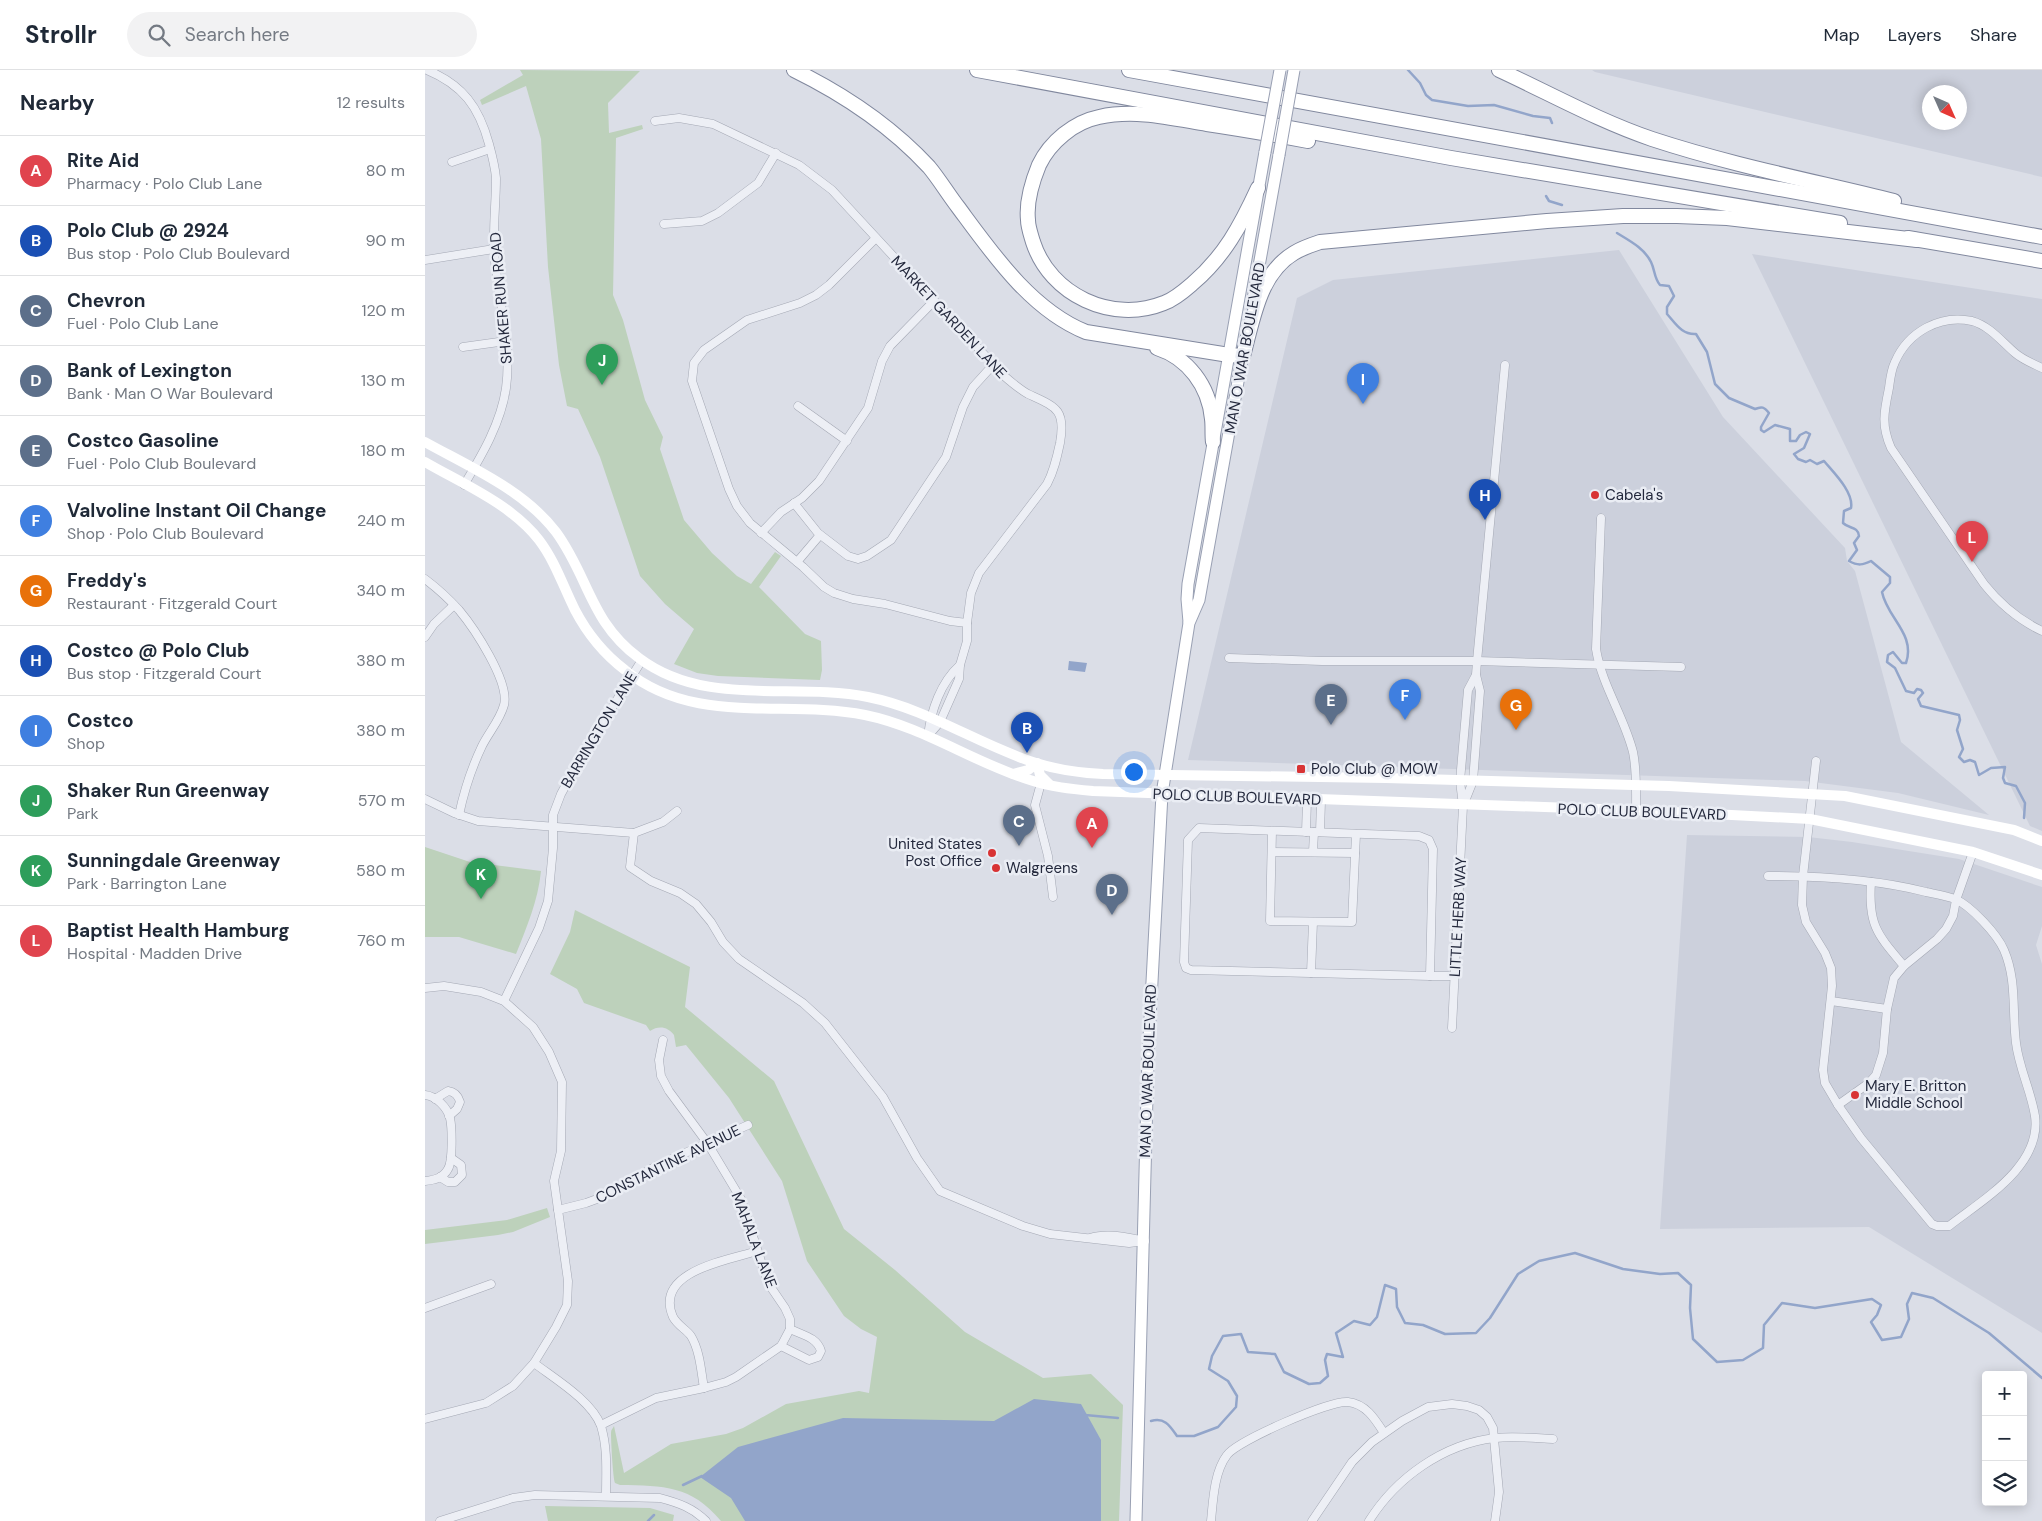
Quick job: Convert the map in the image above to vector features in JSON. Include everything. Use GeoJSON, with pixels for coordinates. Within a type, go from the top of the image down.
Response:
{"type":"FeatureCollection","features":[{"type":"Feature","properties":{"kind":"highway"},"geometry":{"type":"LineString","coordinates":[[794,70],[817,82],[873,118],[922,161],[1012,275],[1034,299],[1056,317],[1086,332],[1236,355],[1271,274],[1293,254],[1320,242],[1547,221],[1623,216],[1727,218],[1917,240]]}},
{"type":"Feature","properties":{"kind":"highway"},"geometry":{"type":"LineString","coordinates":[[977,70],[1451,158],[1831,221],[1917,240],[2042,261]]}},
{"type":"Feature","properties":{"kind":"highway"},"geometry":{"type":"LineString","coordinates":[[1129,70],[2041,237]]}},
{"type":"Feature","properties":{"kind":"highway"},"geometry":{"type":"LineString","coordinates":[[1499,70],[1620,126],[1651,138],[1733,162],[2041,237]]}},
{"type":"Feature","properties":{"kind":"highway"},"geometry":{"type":"LineString","coordinates":[[1258,188],[1240,227],[1226,249],[1204,274],[1184,291],[1165,302],[1144,309],[1118,309],[1091,304],[1067,290],[1055,279],[1036,251],[1027,221],[1032,181],[1044,155],[1060,136],[1078,124],[1097,117],[1137,113],[1342,146],[1451,158]]}},
{"type":"Feature","properties":{"kind":"highway"},"geometry":{"type":"LineString","coordinates":[[1120,337],[1172,354],[1190,369],[1205,390],[1207,396],[1212,418],[1213,442]]}},
{"type":"Feature","properties":{"kind":"main road","name":"MAN O WAR BOULEVARD"},"geometry":{"type":"LineString","coordinates":[[1136,1521],[1145,1241],[1150,986],[1161,794],[1189,623],[1199,600],[1236,355],[1258,188],[1280,70]]}},
{"type":"Feature","properties":{"kind":"main road","name":"MAN O WAR BOULEVARD"},"geometry":{"type":"LineString","coordinates":[[1189,623],[1188,584],[1213,442],[1236,355],[1279,154],[1294,70]]}},
{"type":"Feature","properties":{"kind":"street","name":"SHAKER RUN ROAD"},"geometry":{"type":"LineString","coordinates":[[427,70],[449,82],[474,106],[485,129],[496,176],[494,249],[508,361],[506,390],[494,428],[464,485]]}},
{"type":"Feature","properties":{"kind":"street","name":"MARKET GARDEN LANE"},"geometry":{"type":"LineString","coordinates":[[655,121],[679,118],[704,122],[722,128],[799,165],[824,183],[993,365],[1016,386],[1043,400],[1054,408],[1060,416],[1062,429],[1056,462],[1050,480],[979,573],[971,593],[967,641],[960,664],[949,674],[929,736]]}},
{"type":"Feature","properties":{"kind":"street"},"geometry":{"type":"LineString","coordinates":[[452,162],[490,149]]}},
{"type":"Feature","properties":{"kind":"street"},"geometry":{"type":"LineString","coordinates":[[664,224],[702,221],[719,213],[758,183],[775,153]]}},
{"type":"Feature","properties":{"kind":"street"},"geometry":{"type":"LineString","coordinates":[[876,238],[829,285],[816,295],[800,303],[754,317],[739,325],[704,350],[694,363],[692,381],[729,489],[743,515],[761,533],[823,586],[839,595],[909,609],[950,621],[967,623]]}},
{"type":"Feature","properties":{"kind":"street"},"geometry":{"type":"LineString","coordinates":[[425,260],[494,249]]}},
{"type":"Feature","properties":{"kind":"street"},"geometry":{"type":"LineString","coordinates":[[761,533],[781,512],[815,487],[868,408],[883,361],[891,346],[934,301]]}},
{"type":"Feature","properties":{"kind":"street"},"geometry":{"type":"LineString","coordinates":[[2042,368],[2017,355],[1989,329],[1975,322],[1956,318],[1932,324],[1917,332],[1903,348],[1894,363],[1883,413],[1884,433],[1891,448],[1984,584],[1997,600],[2011,612],[2042,631]]}},
{"type":"Feature","properties":{"kind":"street"},"geometry":{"type":"LineString","coordinates":[[463,347],[506,341]]}},
{"type":"Feature","properties":{"kind":"street"},"geometry":{"type":"LineString","coordinates":[[794,503],[820,535],[848,556],[858,559],[867,556],[891,540],[946,456],[967,398],[973,387],[993,365]]}},
{"type":"Feature","properties":{"kind":"street"},"geometry":{"type":"LineString","coordinates":[[1463,806],[1473,781],[1480,691],[1476,675],[1477,661],[1505,365]]}},
{"type":"Feature","properties":{"kind":"street"},"geometry":{"type":"LineString","coordinates":[[798,406],[847,441]]}},
{"type":"Feature","properties":{"kind":"street","name":"POLO CLUB BOULEVARD"},"geometry":{"type":"LineString","coordinates":[[425,442],[519,497],[548,522],[569,554],[603,622],[617,638],[642,660],[674,678],[700,686],[840,693],[869,697],[898,705],[1037,764],[1062,770],[1093,773],[1636,785],[1845,796],[2014,830],[2042,841]]}},
{"type":"Feature","properties":{"kind":"street","name":"POLO CLUB BOULEVARD"},"geometry":{"type":"LineString","coordinates":[[425,462],[504,508],[525,525],[550,556],[575,609],[592,637],[610,657],[633,676],[667,694],[696,704],[740,708],[838,711],[892,722],[929,736],[1013,774],[1052,786],[1093,791],[1321,801],[1636,811],[1810,819],[1973,852],[2042,875]]}},
{"type":"Feature","properties":{"kind":"street"},"geometry":{"type":"LineString","coordinates":[[1601,518],[1596,649],[1599,666],[1633,752],[1636,811]]}},
{"type":"Feature","properties":{"kind":"street"},"geometry":{"type":"LineString","coordinates":[[797,562],[820,535]]}},
{"type":"Feature","properties":{"kind":"street"},"geometry":{"type":"LineString","coordinates":[[425,578],[454,605],[473,630],[502,684],[505,697],[501,714],[476,760],[459,815]]}},
{"type":"Feature","properties":{"kind":"street"},"geometry":{"type":"LineString","coordinates":[[425,637],[434,624],[454,605]]}},
{"type":"Feature","properties":{"kind":"street"},"geometry":{"type":"LineString","coordinates":[[1229,658],[1322,661],[1477,661],[1681,667]]}},
{"type":"Feature","properties":{"kind":"street","name":"BARRINGTON LANE"},"geometry":{"type":"LineString","coordinates":[[504,1001],[539,928],[548,901],[555,806],[568,779],[642,660]]}},
{"type":"Feature","properties":{"kind":"street"},"geometry":{"type":"LineString","coordinates":[[1463,806],[1460,781],[1468,690],[1476,675]]}},
{"type":"Feature","properties":{"kind":"street"},"geometry":{"type":"LineString","coordinates":[[1768,876],[1803,876],[1891,883],[1956,900],[1989,926],[2003,949],[2012,974],[2016,1044],[2035,1117],[2034,1139],[2026,1158],[2011,1177],[1949,1226],[1932,1224],[1838,1105],[1825,1084],[1823,1070],[1831,1001],[1831,968],[1825,953],[1806,922],[1802,905],[1803,876],[1817,761]]}},
{"type":"Feature","properties":{"kind":"street"},"geometry":{"type":"LineString","coordinates":[[1013,774],[1028,770],[1037,764],[1040,775],[1052,786]]}},
{"type":"Feature","properties":{"kind":"street"},"geometry":{"type":"LineString","coordinates":[[1041,783],[1035,805],[1048,856],[1053,897]]}},
{"type":"Feature","properties":{"kind":"street"},"geometry":{"type":"LineString","coordinates":[[425,799],[459,815],[486,822],[634,833],[663,822],[677,812]]}},
{"type":"Feature","properties":{"kind":"street"},"geometry":{"type":"LineString","coordinates":[[1307,800],[1313,832],[1313,852]]}},
{"type":"Feature","properties":{"kind":"street"},"geometry":{"type":"LineString","coordinates":[[1313,832],[1321,801]]}},
{"type":"Feature","properties":{"kind":"street","name":"LITTLE HERB WAY"},"geometry":{"type":"LineString","coordinates":[[1452,1028],[1463,806]]}},
{"type":"Feature","properties":{"kind":"street"},"geometry":{"type":"LineString","coordinates":[[1430,976],[1433,849],[1429,840],[1419,836],[1199,828],[1188,840],[1184,962],[1187,968],[1191,970],[1430,976],[1455,976]]}},
{"type":"Feature","properties":{"kind":"street"},"geometry":{"type":"LineString","coordinates":[[1272,831],[1270,921],[1352,922],[1356,834]]}},
{"type":"Feature","properties":{"kind":"street"},"geometry":{"type":"LineString","coordinates":[[634,833],[630,867],[651,881],[680,893],[697,904],[723,942],[739,959],[803,1003],[825,1022],[883,1097],[917,1158],[940,1191],[1023,1226],[1050,1234],[1129,1244],[1145,1241]]}},
{"type":"Feature","properties":{"kind":"street"},"geometry":{"type":"LineString","coordinates":[[1272,852],[1355,853]]}},
{"type":"Feature","properties":{"kind":"street"},"geometry":{"type":"LineString","coordinates":[[1838,1105],[1869,1083],[1880,1066],[1887,1009],[1894,978],[1904,966],[1937,939],[1946,929],[1953,916],[1956,900],[1973,852]]}},
{"type":"Feature","properties":{"kind":"street"},"geometry":{"type":"LineString","coordinates":[[1871,882],[1869,903],[1874,924],[1886,945],[1904,966]]}},
{"type":"Feature","properties":{"kind":"street"},"geometry":{"type":"LineString","coordinates":[[1311,973],[1313,922]]}},
{"type":"Feature","properties":{"kind":"street"},"geometry":{"type":"LineString","coordinates":[[425,988],[444,986],[481,992],[504,1001],[533,1026],[549,1052],[562,1082],[561,1151],[554,1181],[569,1281],[567,1305],[534,1363],[513,1386],[486,1403],[425,1419]]}},
{"type":"Feature","properties":{"kind":"street"},"geometry":{"type":"LineString","coordinates":[[1831,1001],[1887,1009]]}},
{"type":"Feature","properties":{"kind":"street","name":"MAHALA LANE"},"geometry":{"type":"LineString","coordinates":[[663,1040],[659,1060],[661,1076],[669,1091],[708,1144],[741,1199],[768,1284],[790,1319],[790,1330]]}},
{"type":"Feature","properties":{"kind":"street"},"geometry":{"type":"LineString","coordinates":[[435,1099],[448,1091],[455,1092],[459,1096],[460,1102],[457,1109],[449,1116]]}},
{"type":"Feature","properties":{"kind":"street"},"geometry":{"type":"LineString","coordinates":[[425,1095],[431,1095],[443,1105],[449,1116],[451,1158],[449,1168],[437,1180],[425,1182]]}},
{"type":"Feature","properties":{"kind":"street","name":"CONSTANTINE AVENUE"},"geometry":{"type":"LineString","coordinates":[[558,1210],[586,1204],[605,1196],[658,1165],[748,1125]]}},
{"type":"Feature","properties":{"kind":"street"},"geometry":{"type":"LineString","coordinates":[[440,1177],[448,1182],[455,1182],[462,1175],[461,1165],[451,1158]]}},
{"type":"Feature","properties":{"kind":"street"},"geometry":{"type":"LineString","coordinates":[[705,1388],[697,1348],[690,1335],[679,1326],[673,1316],[671,1307],[672,1292],[683,1277],[698,1269],[757,1252]]}},
{"type":"Feature","properties":{"kind":"street"},"geometry":{"type":"LineString","coordinates":[[425,1308],[491,1284]]}},
{"type":"Feature","properties":{"kind":"street"},"geometry":{"type":"LineString","coordinates":[[601,1425],[656,1398],[705,1388],[736,1377],[781,1346],[790,1330],[815,1340],[821,1351],[818,1357],[809,1360],[781,1346]]}},
{"type":"Feature","properties":{"kind":"street"},"geometry":{"type":"LineString","coordinates":[[534,1363],[577,1396],[593,1412],[601,1425],[606,1449],[606,1496]]}},
{"type":"Feature","properties":{"kind":"street"},"geometry":{"type":"LineString","coordinates":[[1211,1521],[1214,1497],[1223,1462],[1228,1453],[1248,1440],[1318,1409],[1335,1403],[1348,1402],[1363,1407],[1373,1416],[1384,1433]]}},
{"type":"Feature","properties":{"kind":"street"},"geometry":{"type":"LineString","coordinates":[[1312,1521],[1352,1462],[1384,1433],[1428,1407],[1452,1404],[1479,1410],[1487,1417],[1493,1428],[1499,1492],[1495,1521]]}},
{"type":"Feature","properties":{"kind":"street"},"geometry":{"type":"LineString","coordinates":[[1369,1521],[1394,1488],[1423,1466],[1456,1449],[1495,1438],[1553,1439]]}},
{"type":"Feature","properties":{"kind":"street"},"geometry":{"type":"LineString","coordinates":[[440,1521],[513,1498],[535,1495],[660,1498],[679,1503],[697,1512],[707,1521]]}},
{"type":"Feature","properties":{"kind":"shaded area"},"geometry":{"type":"Polygon","coordinates":[[[1592,70],[2042,70],[2042,177],[1595,72],[1592,70]]]}},
{"type":"Feature","properties":{"kind":"shaded area"},"geometry":{"type":"Polygon","coordinates":[[[1619,250],[1723,417],[1845,548],[1847,561],[1855,571],[1901,742],[1989,815],[1898,793],[1805,781],[1188,760],[1297,298],[1333,280],[1619,250]]]}},
{"type":"Feature","properties":{"kind":"shaded area"},"geometry":{"type":"Polygon","coordinates":[[[1752,254],[2042,299],[2042,831],[2030,826],[1752,254]]]}},
{"type":"Feature","properties":{"kind":"shaded area","name":"Mary E. Britton Middle School"},"geometry":{"type":"Polygon","coordinates":[[[1687,835],[1808,837],[1852,842],[1959,859],[2042,887],[2042,926],[2036,945],[2042,964],[2042,1333],[1869,1227],[1660,1229],[1687,835]]]}},
{"type":"Feature","properties":{"kind":"green space"},"geometry":{"type":"Polygon","coordinates":[[[520,70],[640,71],[608,103],[609,133],[642,125],[643,129],[616,138],[613,295],[623,320],[645,400],[663,437],[660,449],[684,520],[712,553],[737,576],[751,584],[775,552],[781,556],[759,587],[805,634],[821,641],[822,670],[820,680],[718,676],[697,673],[674,664],[694,629],[665,604],[640,576],[600,457],[578,409],[567,406],[559,365],[548,267],[541,139],[526,86],[482,105],[480,100],[523,75],[520,70]]]}},
{"type":"Feature","properties":{"kind":"green space"},"geometry":{"type":"Polygon","coordinates":[[[425,847],[470,862],[541,871],[535,903],[516,954],[459,937],[425,937],[425,847]]]}},
{"type":"Feature","properties":{"kind":"green space"},"geometry":{"type":"Polygon","coordinates":[[[575,910],[690,967],[685,1007],[774,1081],[844,1229],[895,1270],[965,1332],[1043,1378],[1091,1374],[1123,1405],[1119,1521],[721,1521],[699,1500],[676,1490],[615,1483],[611,1434],[614,1426],[624,1473],[671,1444],[726,1434],[743,1428],[786,1404],[859,1391],[869,1393],[877,1337],[861,1329],[844,1316],[807,1261],[782,1181],[729,1098],[686,1045],[676,1047],[674,1035],[666,1029],[657,1028],[650,1031],[646,1025],[584,1003],[577,989],[550,974],[570,932],[575,910]]]}},
{"type":"Feature","properties":{"kind":"green space"},"geometry":{"type":"Polygon","coordinates":[[[547,1208],[550,1217],[513,1232],[425,1244],[425,1230],[507,1220],[547,1208]]]}},
{"type":"Feature","properties":{"kind":"green space"},"geometry":{"type":"Polygon","coordinates":[[[545,1506],[650,1508],[674,1515],[673,1521],[548,1521],[545,1506]]]}},
{"type":"Feature","properties":{"kind":"water"},"geometry":{"type":"Polygon","coordinates":[[[1069,661],[1087,663],[1085,672],[1068,670],[1069,661]]]}},
{"type":"Feature","properties":{"kind":"water"},"geometry":{"type":"Polygon","coordinates":[[[1034,1399],[1081,1404],[1101,1440],[1101,1521],[745,1521],[731,1498],[700,1477],[738,1447],[843,1418],[994,1421],[1034,1399]]]}},
{"type":"Feature","properties":{"kind":"waterway"},"geometry":{"type":"LineString","coordinates":[[1408,70],[1420,83],[1426,95],[1432,100],[1468,106],[1494,105],[1533,116],[1550,118],[1552,123]]}},
{"type":"Feature","properties":{"kind":"waterway"},"geometry":{"type":"LineString","coordinates":[[1546,196],[1549,201],[1562,205]]}},
{"type":"Feature","properties":{"kind":"waterway"},"geometry":{"type":"LineString","coordinates":[[1617,233],[1645,253],[1651,262],[1660,285],[1669,286],[1674,296],[1667,307],[1667,314],[1683,331],[1696,334],[1707,352],[1715,384],[1729,398],[1755,409],[1761,407],[1766,409],[1769,413],[1761,427],[1761,430],[1764,432],[1775,425],[1790,429],[1790,441],[1796,441],[1800,435],[1806,432],[1810,434],[1804,448],[1794,454],[1798,459],[1806,462],[1810,460],[1817,464],[1824,461],[1846,489],[1851,502],[1851,508],[1844,511],[1843,523],[1855,529],[1859,536],[1854,543],[1857,550],[1849,561],[1855,564],[1871,561],[1890,577],[1890,583],[1882,592],[1889,610],[1904,635],[1908,653],[1906,663],[1902,663],[1893,652],[1888,655],[1887,662],[1895,668],[1906,691],[1914,693],[1917,689],[1921,690],[1923,693],[1918,699],[1921,706],[1959,715],[1960,720],[1957,730],[1963,749],[1959,757],[1964,762],[1970,760],[1975,762],[1979,775],[1991,768],[2005,767],[2003,778],[2005,783],[2016,786],[2025,803],[2024,818]]}},
{"type":"Feature","properties":{"kind":"waterway"},"geometry":{"type":"LineString","coordinates":[[1151,1421],[1164,1421],[1177,1436],[1194,1436],[1218,1427],[1236,1407],[1237,1396],[1228,1381],[1209,1369],[1212,1356],[1223,1336],[1241,1334],[1248,1352],[1275,1354],[1284,1372],[1309,1384],[1320,1383],[1328,1376],[1325,1360],[1327,1354],[1343,1357],[1336,1333],[1354,1321],[1370,1325],[1377,1317],[1385,1285],[1396,1289],[1397,1307],[1405,1323],[1423,1325],[1445,1334],[1476,1333],[1490,1318],[1518,1274],[1539,1261],[1575,1253],[1623,1269],[1660,1274],[1678,1273],[1691,1285],[1690,1308],[1693,1339],[1717,1362],[1743,1360],[1763,1348],[1764,1325],[1782,1303],[1815,1308],[1872,1299],[1881,1305],[1877,1315],[1871,1322],[1882,1340],[1901,1337],[1909,1319],[1907,1304],[1912,1293],[1933,1298],[1989,1333],[2042,1378]]}},
{"type":"Feature","properties":{"kind":"waterway"},"geometry":{"type":"LineString","coordinates":[[1085,1415],[1118,1418]]}},
{"type":"Feature","properties":{"kind":"waterway"},"geometry":{"type":"LineString","coordinates":[[683,1485],[702,1476]]}},
{"type":"Feature","properties":{"kind":"waterway"},"geometry":{"type":"LineString","coordinates":[[648,1521],[654,1515]]}},
{"type":"Feature","properties":{"kind":"place","name":"Shaker Run Greenway"},"geometry":{"type":"Point","coordinates":[602,385]}},
{"type":"Feature","properties":{"kind":"place","name":"Costco"},"geometry":{"type":"Point","coordinates":[1363,404]}},
{"type":"Feature","properties":{"kind":"place","name":"Cabela's"},"geometry":{"type":"Point","coordinates":[1595,495]}},
{"type":"Feature","properties":{"kind":"place","name":"Costco @ Polo Club"},"geometry":{"type":"Point","coordinates":[1485,520]}},
{"type":"Feature","properties":{"kind":"place","name":"Baptist Health Hamburg"},"geometry":{"type":"Point","coordinates":[1972,562]}},
{"type":"Feature","properties":{"kind":"place","name":"Valvoline Instant Oil Change"},"geometry":{"type":"Point","coordinates":[1405,720]}},
{"type":"Feature","properties":{"kind":"place","name":"Costco Gasoline"},"geometry":{"type":"Point","coordinates":[1331,725]}},
{"type":"Feature","properties":{"kind":"place","name":"Freddy's"},"geometry":{"type":"Point","coordinates":[1516,730]}},
{"type":"Feature","properties":{"kind":"place","name":"Polo Club @ 2924"},"geometry":{"type":"Point","coordinates":[1027,753]}},
{"type":"Feature","properties":{"kind":"place","name":"Polo Club @ MOW"},"geometry":{"type":"Point","coordinates":[1301,769]}},
{"type":"Feature","properties":{"kind":"place","name":"Chevron"},"geometry":{"type":"Point","coordinates":[1019,846]}},
{"type":"Feature","properties":{"kind":"place","name":"Rite Aid"},"geometry":{"type":"Point","coordinates":[1092,848]}},
{"type":"Feature","properties":{"kind":"place","name":"United States Post Office"},"geometry":{"type":"Point","coordinates":[992,853]}},
{"type":"Feature","properties":{"kind":"place","name":"Walgreens"},"geometry":{"type":"Point","coordinates":[996,868]}},
{"type":"Feature","properties":{"kind":"place","name":"Sunningdale Greenway"},"geometry":{"type":"Point","coordinates":[481,899]}},
{"type":"Feature","properties":{"kind":"place","name":"Bank of Lexington"},"geometry":{"type":"Point","coordinates":[1112,915]}},
{"type":"Feature","properties":{"kind":"place","name":"Mary E. Britton Middle School"},"geometry":{"type":"Point","coordinates":[1855,1095]}}]}
